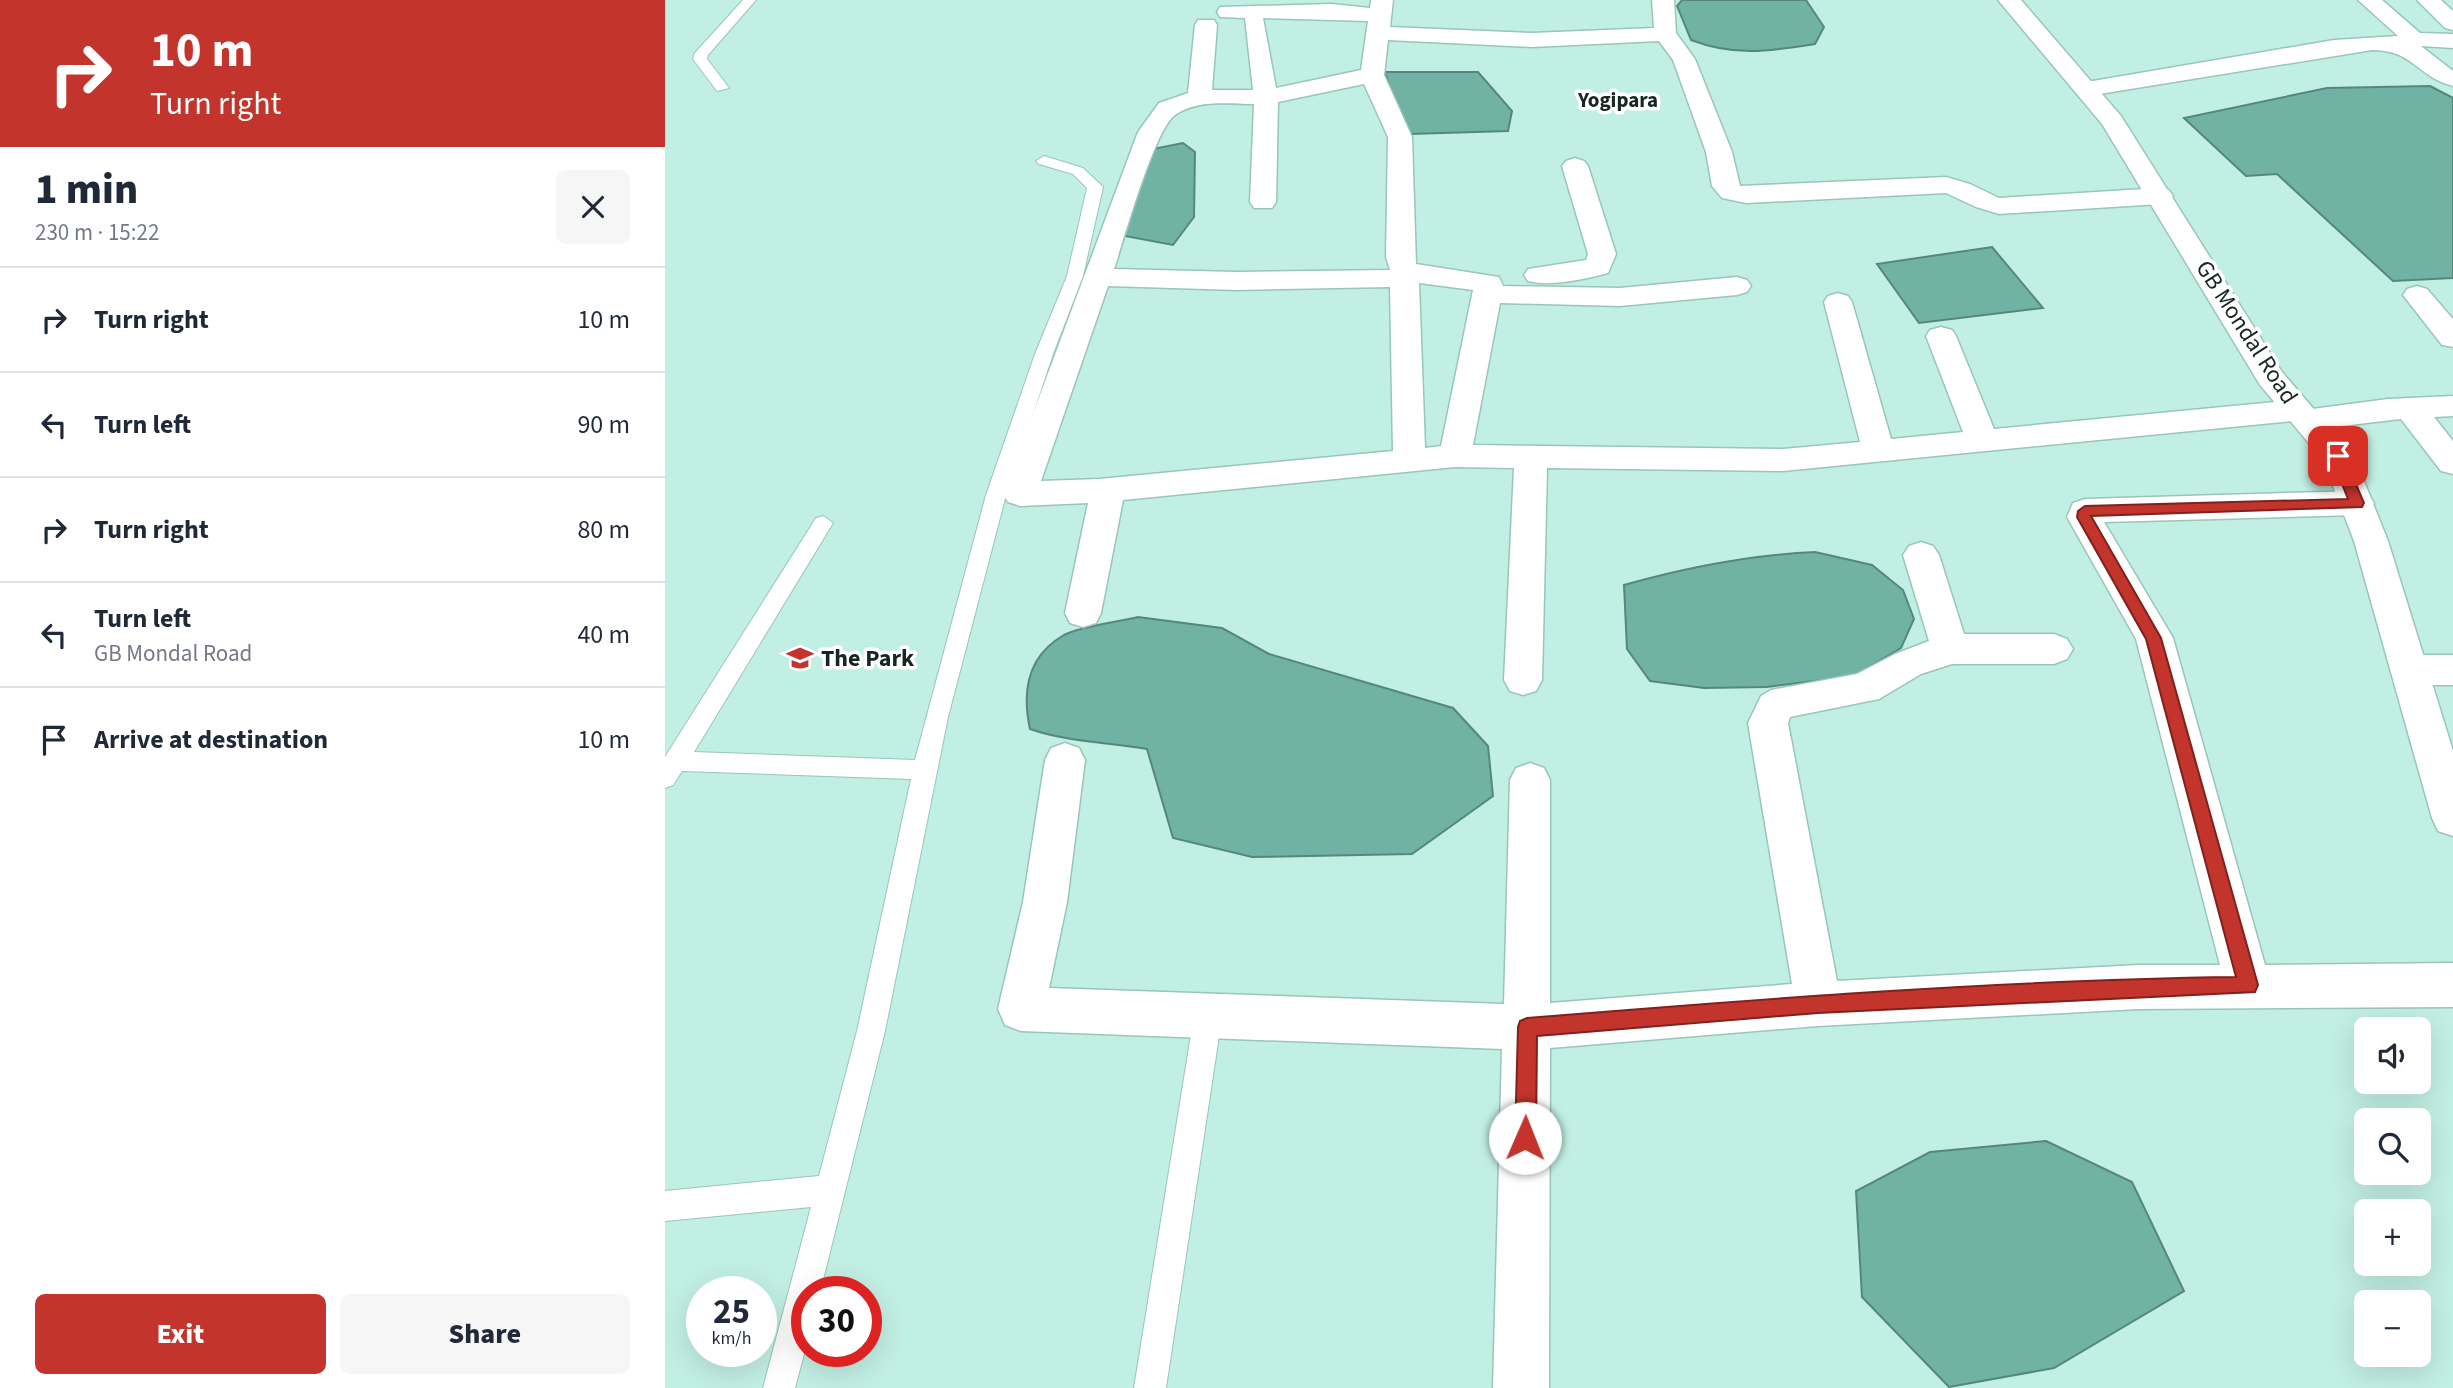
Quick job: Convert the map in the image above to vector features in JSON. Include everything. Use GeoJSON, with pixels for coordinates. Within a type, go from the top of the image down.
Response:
{"type":"FeatureCollection","features":[{"type":"Feature","properties":{"kind":"street"},"geometry":{"type":"LineString","coordinates":[[1663,0],[1665,34],[1684,59],[1719,152],[1725,186],[1731,192],[1746,195],[1946,184],[1973,193],[1982,203],[2000,206],[2160,196]]}},
{"type":"Feature","properties":{"kind":"street","name":"GB Mondal Road"},"geometry":{"type":"LineString","coordinates":[[2009,0],[2112,121],[2271,378],[2338,456],[2357,503],[2411,670],[2453,817]]}},
{"type":"Feature","properties":{"kind":"street"},"geometry":{"type":"LineString","coordinates":[[2369,0],[2411,36],[2405,42]]}},
{"type":"Feature","properties":{"kind":"street"},"geometry":{"type":"LineString","coordinates":[[2428,0],[2453,23]]}},
{"type":"Feature","properties":{"kind":"street"},"geometry":{"type":"LineString","coordinates":[[1207,97],[1200,93],[1200,82],[1211,18],[1332,11],[1532,40],[1665,34]]}},
{"type":"Feature","properties":{"kind":"street"},"geometry":{"type":"LineString","coordinates":[[1380,16],[1372,75],[1400,138],[1400,257],[1404,274],[1409,459]]}},
{"type":"Feature","properties":{"kind":"street"},"geometry":{"type":"LineString","coordinates":[[1254,21],[1266,97],[1263,202]]}},
{"type":"Feature","properties":{"kind":"street"},"geometry":{"type":"LineString","coordinates":[[2087,89],[2270,60],[2308,50],[2453,41]]}},
{"type":"Feature","properties":{"kind":"street"},"geometry":{"type":"LineString","coordinates":[[2405,42],[2436,74],[2453,79]]}},
{"type":"Feature","properties":{"kind":"street"},"geometry":{"type":"LineString","coordinates":[[1372,75],[1266,97],[1207,97],[1183,101],[1159,113],[1139,159],[1020,494],[1108,490],[1455,456],[1783,460],[1982,440],[2453,406]]}},
{"type":"Feature","properties":{"kind":"street"},"geometry":{"type":"LineString","coordinates":[[1488,288],[1598,267],[1602,254],[1575,166]]}},
{"type":"Feature","properties":{"kind":"street"},"geometry":{"type":"LineString","coordinates":[[1097,277],[1237,281],[1414,274],[1488,288],[1620,297],[1737,286]]}},
{"type":"Feature","properties":{"kind":"street"},"geometry":{"type":"LineString","coordinates":[[1455,456],[1488,288]]}},
{"type":"Feature","properties":{"kind":"street"},"geometry":{"type":"LineString","coordinates":[[2417,295],[2453,338]]}},
{"type":"Feature","properties":{"kind":"street"},"geometry":{"type":"LineString","coordinates":[[1838,302],[1878,450]]}},
{"type":"Feature","properties":{"kind":"street"},"geometry":{"type":"LineString","coordinates":[[1941,335],[1982,440]]}},
{"type":"Feature","properties":{"kind":"street"},"geometry":{"type":"LineString","coordinates":[[2410,408],[2453,463]]}},
{"type":"Feature","properties":{"kind":"street"},"geometry":{"type":"LineString","coordinates":[[1523,680],[1531,456]]}},
{"type":"Feature","properties":{"kind":"street"},"geometry":{"type":"LineString","coordinates":[[1083,613],[1108,490]]}},
{"type":"Feature","properties":{"kind":"street"},"geometry":{"type":"LineString","coordinates":[[2248,985],[2154,638],[2084,517],[2085,511],[2357,503]]}},
{"type":"Feature","properties":{"kind":"street"},"geometry":{"type":"LineString","coordinates":[[1921,555],[1950,649]]}},
{"type":"Feature","properties":{"kind":"street"},"geometry":{"type":"LineString","coordinates":[[1818,1004],[1768,723],[1775,707],[1785,701],[1865,688],[1908,664],[1950,649],[2054,649]]}},
{"type":"Feature","properties":{"kind":"street"},"geometry":{"type":"LineString","coordinates":[[2411,670],[2453,670]]}},
{"type":"Feature","properties":{"kind":"street"},"geometry":{"type":"LineString","coordinates":[[1065,760],[1045,902],[1021,1009],[1527,1027],[1818,1004],[2138,987],[2453,985]]}},
{"type":"Feature","properties":{"kind":"street"},"geometry":{"type":"LineString","coordinates":[[1521,1388],[1530,780]]}},
{"type":"Feature","properties":{"kind":"lane"},"geometry":{"type":"LineString","coordinates":[[722,88],[700,59],[701,54],[750,0]]}},
{"type":"Feature","properties":{"kind":"lane"},"geometry":{"type":"LineString","coordinates":[[779,1388],[871,1031],[936,717],[996,495],[1044,354],[1075,276],[1095,187],[1078,171],[1044,161]]}},
{"type":"Feature","properties":{"kind":"lane"},"geometry":{"type":"LineString","coordinates":[[671,769],[823,523]]}},
{"type":"Feature","properties":{"kind":"lane"},"geometry":{"type":"LineString","coordinates":[[671,769],[925,770]]}},
{"type":"Feature","properties":{"kind":"lane"},"geometry":{"type":"LineString","coordinates":[[1150,1388],[1208,1016]]}},
{"type":"Feature","properties":{"kind":"lane"},"geometry":{"type":"LineString","coordinates":[[665,1208],[831,1190]]}},
{"type":"Feature","properties":{"kind":"shaded area"},"geometry":{"type":"Polygon","coordinates":[[[1682,0],[1806,0],[1824,27],[1815,44],[1753,51],[1723,49],[1691,40],[1677,6],[1682,0]]]}},
{"type":"Feature","properties":{"kind":"shaded area"},"geometry":{"type":"Polygon","coordinates":[[[1385,72],[1478,72],[1512,111],[1508,131],[1410,134],[1385,72]]]}},
{"type":"Feature","properties":{"kind":"shaded area"},"geometry":{"type":"Polygon","coordinates":[[[2430,86],[2453,98],[2453,278],[2393,281],[2277,174],[2246,176],[2184,118],[2327,88],[2430,86]]]}},
{"type":"Feature","properties":{"kind":"shaded area"},"geometry":{"type":"Polygon","coordinates":[[[1183,143],[1195,152],[1194,217],[1173,245],[1109,233],[1137,152],[1183,143]]]}},
{"type":"Feature","properties":{"kind":"shaded area"},"geometry":{"type":"Polygon","coordinates":[[[1992,247],[2043,308],[1919,323],[1877,264],[1992,247]]]}},
{"type":"Feature","properties":{"kind":"shaded area"},"geometry":{"type":"Polygon","coordinates":[[[1815,552],[1872,565],[1903,590],[1914,619],[1901,648],[1854,676],[1767,687],[1704,688],[1650,681],[1627,649],[1624,585],[1719,563],[1815,552]]]}},
{"type":"Feature","properties":{"kind":"shaded area"},"geometry":{"type":"Polygon","coordinates":[[[1138,617],[1222,628],[1269,654],[1453,708],[1488,746],[1493,796],[1412,854],[1252,857],[1173,838],[1147,749],[1073,739],[1030,729],[1027,689],[1035,664],[1042,653],[1064,635],[1080,629],[1138,617]]]}},
{"type":"Feature","properties":{"kind":"shaded area"},"geometry":{"type":"Polygon","coordinates":[[[2046,1141],[2132,1182],[2184,1291],[2054,1368],[1949,1387],[1862,1297],[1856,1191],[1930,1152],[2046,1141]]]}},
{"type":"Feature","properties":{"kind":"place","name":"The Park"},"geometry":{"type":"Point","coordinates":[800,658]}},
{"type":"Feature","properties":{"kind":"district","name":"Yogipara"},"geometry":{"type":"Point","coordinates":[1618,100]}},
{"type":"Feature","properties":{"kind":"route"},"geometry":{"type":"LineString","coordinates":[[1525,1138],[1527,1027],[1818,1004],[2138,987],[2248,985],[2181,747],[2154,638],[2084,517],[2085,511],[2357,503],[2338,456]]}}]}
